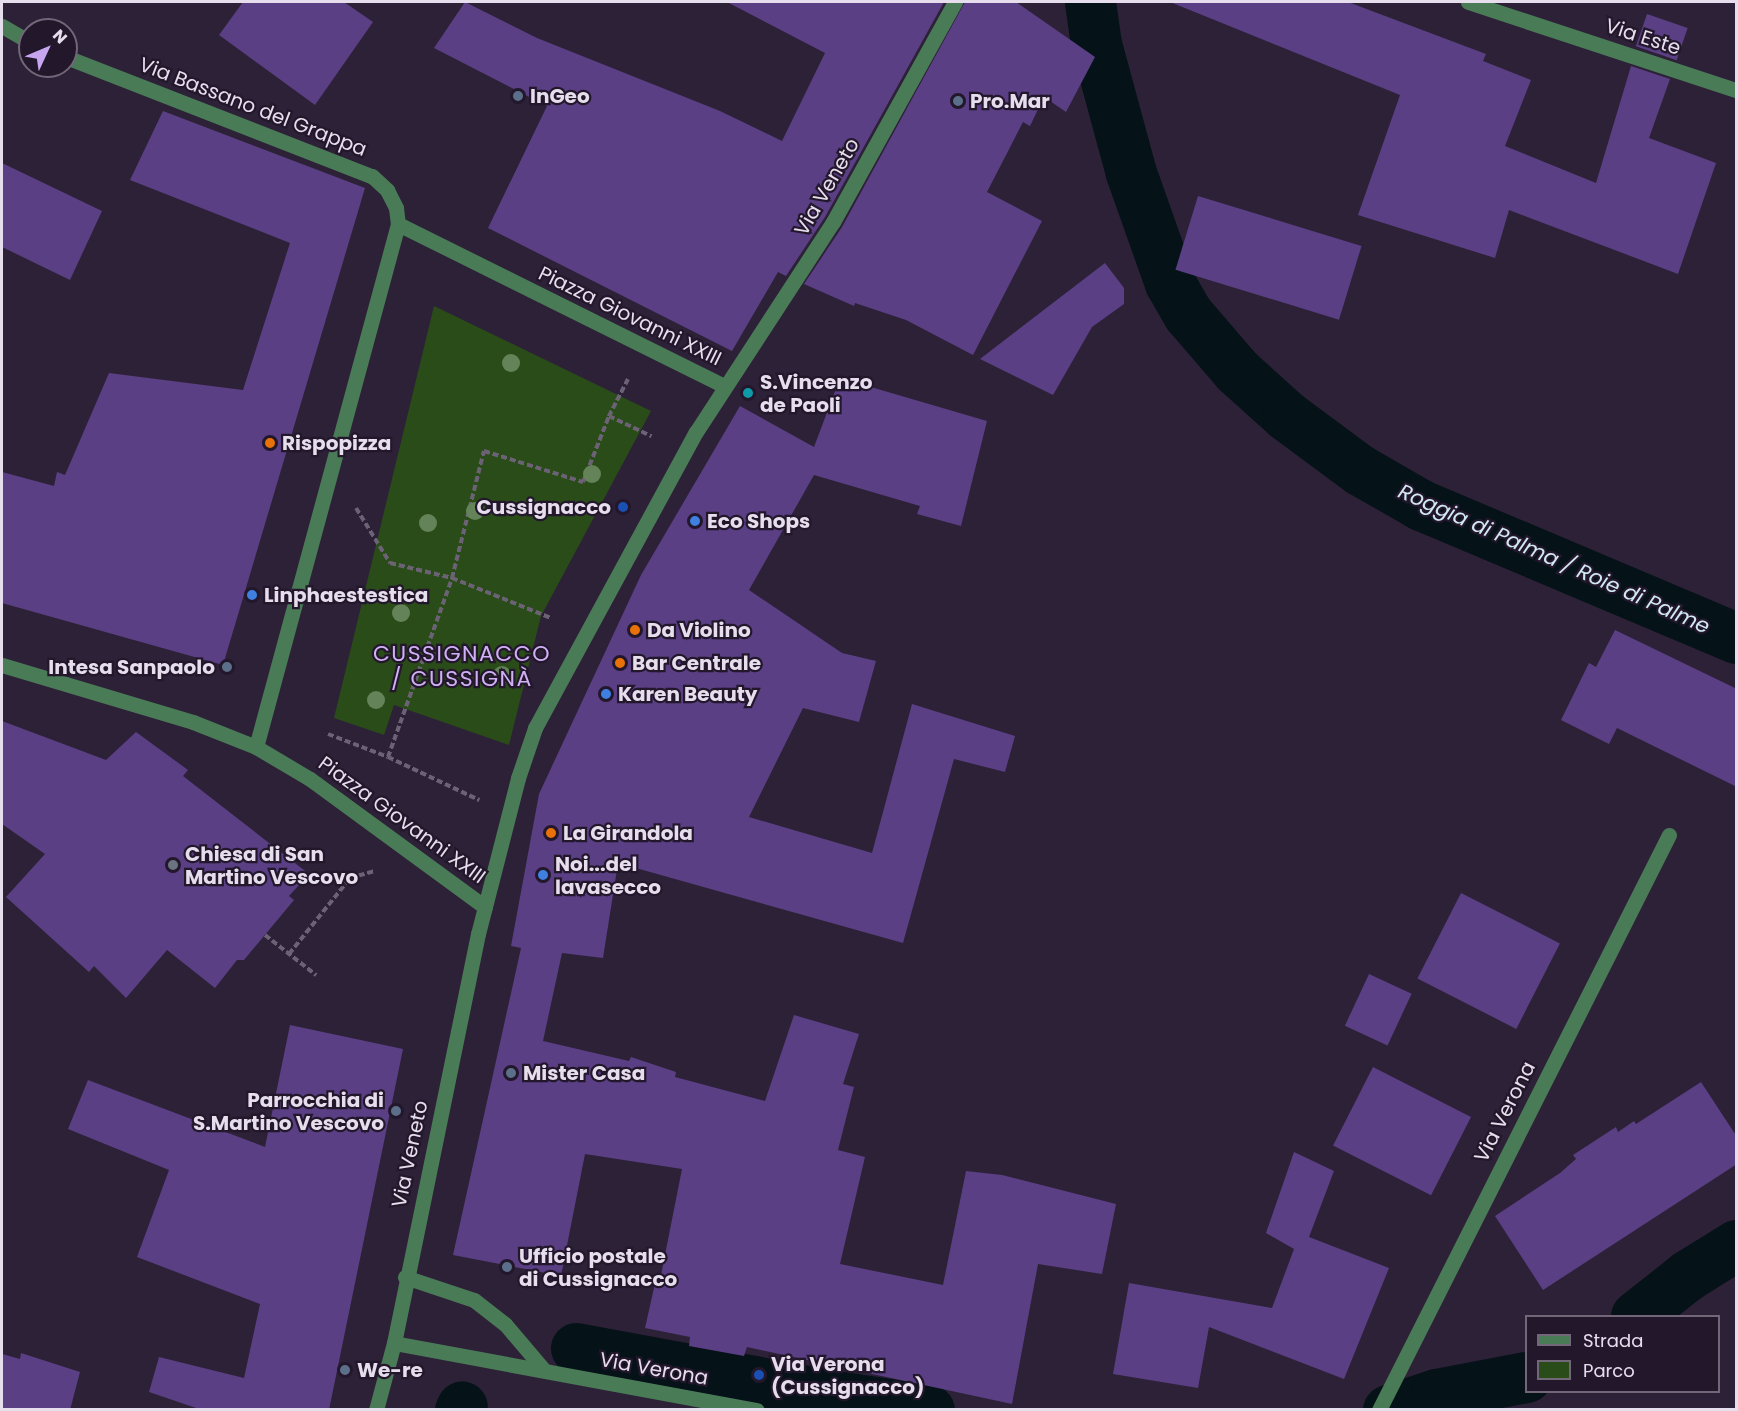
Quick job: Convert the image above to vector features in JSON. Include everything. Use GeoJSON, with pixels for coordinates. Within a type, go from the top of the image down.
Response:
{"type":"FeatureCollection","features":[{"type":"Feature","properties":{"kind":"street","name":"Via Veneto"},"geometry":{"type":"LineString","coordinates":[[724,386],[833,222],[955,2]]}},
{"type":"Feature","properties":{"kind":"street","name":"Via Este"},"geometry":{"type":"LineString","coordinates":[[1468,2],[1737,90]]}},
{"type":"Feature","properties":{"kind":"street"},"geometry":{"type":"LineString","coordinates":[[2,26],[18,35]]}},
{"type":"Feature","properties":{"kind":"street","name":"Via Bassano del Grappa"},"geometry":{"type":"LineString","coordinates":[[78,62],[372,176],[387,190],[396,208],[398,224]]}},
{"type":"Feature","properties":{"kind":"street","name":"Piazza Giovanni XXIII"},"geometry":{"type":"LineString","coordinates":[[2,665],[193,722],[256,747],[310,779],[485,907],[518,778],[535,728],[593,617],[724,386],[398,224]]}},
{"type":"Feature","properties":{"kind":"street"},"geometry":{"type":"LineString","coordinates":[[256,747],[333,472],[398,224]]}},
{"type":"Feature","properties":{"kind":"street","name":"Via Verona"},"geometry":{"type":"LineString","coordinates":[[1380,1406],[1669,835]]}},
{"type":"Feature","properties":{"kind":"street","name":"Via Veneto"},"geometry":{"type":"LineString","coordinates":[[376,1410],[394,1343],[405,1277],[485,907]]}},
{"type":"Feature","properties":{"kind":"street"},"geometry":{"type":"LineString","coordinates":[[405,1277],[474,1300],[505,1324],[544,1370]]}},
{"type":"Feature","properties":{"kind":"street","name":"Via Verona"},"geometry":{"type":"LineString","coordinates":[[394,1343],[758,1410]]}},
{"type":"Feature","properties":{"kind":"path"},"geometry":{"type":"LineString","coordinates":[[388,757],[452,578],[484,451],[583,482],[609,416],[628,379]]}},
{"type":"Feature","properties":{"kind":"path"},"geometry":{"type":"LineString","coordinates":[[609,416],[651,436]]}},
{"type":"Feature","properties":{"kind":"path"},"geometry":{"type":"LineString","coordinates":[[333,472],[390,563],[452,578],[551,618]]}},
{"type":"Feature","properties":{"kind":"path"},"geometry":{"type":"LineString","coordinates":[[328,734],[388,757],[487,805]]}},
{"type":"Feature","properties":{"kind":"path"},"geometry":{"type":"LineString","coordinates":[[289,954],[350,878],[375,871]]}},
{"type":"Feature","properties":{"kind":"path"},"geometry":{"type":"LineString","coordinates":[[265,935],[316,975]]}},
{"type":"Feature","properties":{"kind":"green space"},"geometry":{"type":"Polygon","coordinates":[[[434,306],[651,411],[541,616],[509,745],[394,705],[384,735],[334,718],[434,306]]]}},
{"type":"Feature","properties":{"kind":"building"},"geometry":{"type":"Polygon","coordinates":[[[243,2],[344,2],[373,22],[315,105],[219,35],[243,2]]]}},
{"type":"Feature","properties":{"kind":"building"},"geometry":{"type":"Polygon","coordinates":[[[465,2],[537,38],[720,111],[782,141],[825,53],[727,2],[944,2],[825,217],[786,276],[778,272],[732,351],[488,228],[547,106],[434,48],[465,2]]]}},
{"type":"Feature","properties":{"kind":"building"},"geometry":{"type":"Polygon","coordinates":[[[965,2],[1016,2],[1095,57],[1066,112],[1044,97],[1030,126],[1023,122],[987,192],[1042,221],[973,355],[906,320],[855,303],[854,306],[804,284],[842,227],[965,2]]]}},
{"type":"Feature","properties":{"kind":"building"},"geometry":{"type":"Polygon","coordinates":[[[1170,2],[1348,2],[1486,54],[1483,61],[1531,80],[1505,146],[1596,183],[1631,66],[1670,79],[1649,138],[1716,163],[1678,274],[1509,210],[1495,258],[1358,215],[1400,95],[1170,2]]]}},
{"type":"Feature","properties":{"kind":"building"},"geometry":{"type":"Polygon","coordinates":[[[1647,14],[1688,28],[1677,60],[1636,46],[1647,14]]]}},
{"type":"Feature","properties":{"kind":"building"},"geometry":{"type":"Polygon","coordinates":[[[163,111],[365,188],[223,665],[2,603],[2,472],[54,486],[57,472],[65,475],[109,373],[243,390],[290,243],[130,180],[163,111]]]}},
{"type":"Feature","properties":{"kind":"building"},"geometry":{"type":"Polygon","coordinates":[[[2,163],[102,211],[70,280],[2,247],[2,163]]]}},
{"type":"Feature","properties":{"kind":"building"},"geometry":{"type":"Polygon","coordinates":[[[1198,196],[1362,246],[1339,320],[1175,270],[1198,196]]]}},
{"type":"Feature","properties":{"kind":"building"},"geometry":{"type":"Polygon","coordinates":[[[1105,263],[1124,288],[1124,304],[1092,327],[1053,395],[980,359],[1105,263]]]}},
{"type":"Feature","properties":{"kind":"building"},"geometry":{"type":"Polygon","coordinates":[[[840,378],[987,421],[961,526],[917,514],[920,506],[814,475],[749,590],[842,653],[876,661],[859,722],[803,708],[749,817],[872,853],[912,704],[1015,736],[1005,772],[954,759],[903,943],[618,863],[603,958],[562,953],[543,1041],[629,1061],[631,1057],[676,1072],[675,1077],[765,1101],[794,1015],[859,1034],[843,1084],[854,1087],[838,1150],[865,1157],[840,1264],[943,1285],[966,1171],[1002,1175],[1116,1204],[1102,1274],[1038,1264],[1012,1404],[747,1347],[744,1356],[689,1346],[690,1337],[645,1328],[656,1279],[660,1280],[682,1169],[585,1154],[561,1276],[453,1255],[521,948],[511,946],[539,794],[641,575],[740,406],[814,447],[840,378]]]}},
{"type":"Feature","properties":{"kind":"building"},"geometry":{"type":"Polygon","coordinates":[[[1615,630],[1737,689],[1737,787],[1617,728],[1609,744],[1561,720],[1589,663],[1596,667],[1615,630]]]}},
{"type":"Feature","properties":{"kind":"building","name":"Chiesa di San Martino Vescovo"},"geometry":{"type":"Polygon","coordinates":[[[2,721],[106,760],[136,732],[188,770],[183,776],[309,874],[289,896],[294,900],[244,960],[237,960],[215,988],[167,950],[126,998],[94,966],[89,972],[6,897],[45,854],[2,824],[2,721]]]}},
{"type":"Feature","properties":{"kind":"building"},"geometry":{"type":"Polygon","coordinates":[[[1461,893],[1560,943],[1516,1029],[1417,979],[1461,893]]]}},
{"type":"Feature","properties":{"kind":"building"},"geometry":{"type":"Polygon","coordinates":[[[1369,974],[1412,994],[1388,1046],[1345,1026],[1369,974]]]}},
{"type":"Feature","properties":{"kind":"building"},"geometry":{"type":"Polygon","coordinates":[[[290,1025],[403,1049],[329,1410],[202,1410],[149,1392],[159,1357],[244,1378],[260,1304],[137,1257],[169,1170],[68,1129],[88,1080],[265,1147],[290,1025]]]}},
{"type":"Feature","properties":{"kind":"building"},"geometry":{"type":"Polygon","coordinates":[[[1373,1067],[1471,1117],[1431,1195],[1333,1145],[1373,1067]]]}},
{"type":"Feature","properties":{"kind":"building"},"geometry":{"type":"Polygon","coordinates":[[[1701,1082],[1737,1137],[1737,1164],[1543,1290],[1495,1216],[1560,1173],[1576,1159],[1573,1155],[1616,1127],[1618,1132],[1634,1121],[1636,1124],[1701,1082]]]}},
{"type":"Feature","properties":{"kind":"building"},"geometry":{"type":"Polygon","coordinates":[[[1294,1152],[1334,1171],[1309,1237],[1389,1268],[1344,1379],[1209,1327],[1198,1388],[1113,1374],[1129,1283],[1272,1308],[1294,1249],[1266,1233],[1294,1152]]]}},
{"type":"Feature","properties":{"kind":"building"},"geometry":{"type":"Polygon","coordinates":[[[21,1353],[80,1372],[70,1410],[2,1410],[2,1354],[20,1359],[21,1353]]]}},
{"type":"Feature","properties":{"kind":"waterway","name":"Roggia di Palma / Roie di Palme"},"geometry":{"type":"LineString","coordinates":[[1090,2],[1096,44],[1131,173],[1170,283],[1188,314],[1237,371],[1287,416],[1360,470],[1421,505],[1736,638]]}},
{"type":"Feature","properties":{"kind":"waterway","name":"Roggia di Palma / Roie di Palme"},"geometry":{"type":"LineString","coordinates":[[1637,1315],[1688,1275],[1736,1245]]}},
{"type":"Feature","properties":{"kind":"waterway","name":"Roggia di Palma / Roie di Palme"},"geometry":{"type":"LineString","coordinates":[[576,1348],[829,1395],[929,1410]]}},
{"type":"Feature","properties":{"kind":"waterway","name":"Roggia di Palma / Roie di Palme"},"geometry":{"type":"LineString","coordinates":[[1388,1410],[1436,1394],[1525,1377]]}},
{"type":"Feature","properties":{"kind":"waterway"},"geometry":{"type":"LineString","coordinates":[[460,1410],[462,1406]]}},
{"type":"Feature","properties":{"kind":"place","name":"InGeo"},"geometry":{"type":"Point","coordinates":[518,96]}},
{"type":"Feature","properties":{"kind":"place","name":"Pro.Mar"},"geometry":{"type":"Point","coordinates":[958,101]}},
{"type":"Feature","properties":{"kind":"place","name":"S.Vincenzo de Paoli"},"geometry":{"type":"Point","coordinates":[748,393]}},
{"type":"Feature","properties":{"kind":"place","name":"Rispopizza"},"geometry":{"type":"Point","coordinates":[270,443]}},
{"type":"Feature","properties":{"kind":"place","name":"Cussignacco"},"geometry":{"type":"Point","coordinates":[623,507]}},
{"type":"Feature","properties":{"kind":"place","name":"Eco Shops"},"geometry":{"type":"Point","coordinates":[695,521]}},
{"type":"Feature","properties":{"kind":"place","name":"Linphaestestica"},"geometry":{"type":"Point","coordinates":[252,595]}},
{"type":"Feature","properties":{"kind":"place","name":"Da Violino"},"geometry":{"type":"Point","coordinates":[635,630]}},
{"type":"Feature","properties":{"kind":"place","name":"Bar Centrale"},"geometry":{"type":"Point","coordinates":[620,663]}},
{"type":"Feature","properties":{"kind":"place","name":"Intesa Sanpaolo"},"geometry":{"type":"Point","coordinates":[227,667]}},
{"type":"Feature","properties":{"kind":"place","name":"Karen Beauty"},"geometry":{"type":"Point","coordinates":[606,694]}},
{"type":"Feature","properties":{"kind":"place","name":"La Girandola"},"geometry":{"type":"Point","coordinates":[551,833]}},
{"type":"Feature","properties":{"kind":"place","name":"Chiesa di San Martino Vescovo"},"geometry":{"type":"Point","coordinates":[173,865]}},
{"type":"Feature","properties":{"kind":"place","name":"Noi...del lavasecco"},"geometry":{"type":"Point","coordinates":[543,875]}},
{"type":"Feature","properties":{"kind":"place","name":"Mister Casa"},"geometry":{"type":"Point","coordinates":[511,1073]}},
{"type":"Feature","properties":{"kind":"place","name":"Parrocchia di S.Martino Vescovo"},"geometry":{"type":"Point","coordinates":[396,1111]}},
{"type":"Feature","properties":{"kind":"place","name":"Ufficio postale di Cussignacco"},"geometry":{"type":"Point","coordinates":[507,1267]}},
{"type":"Feature","properties":{"kind":"place","name":"We-re"},"geometry":{"type":"Point","coordinates":[345,1370]}},
{"type":"Feature","properties":{"kind":"place","name":"Via Verona (Cussignacco)"},"geometry":{"type":"Point","coordinates":[759,1375]}},
{"type":"Feature","properties":{"kind":"district","name":"CUSSIGNACCO / CUSSIGNÀ"},"geometry":{"type":"Point","coordinates":[462,666]}}]}
